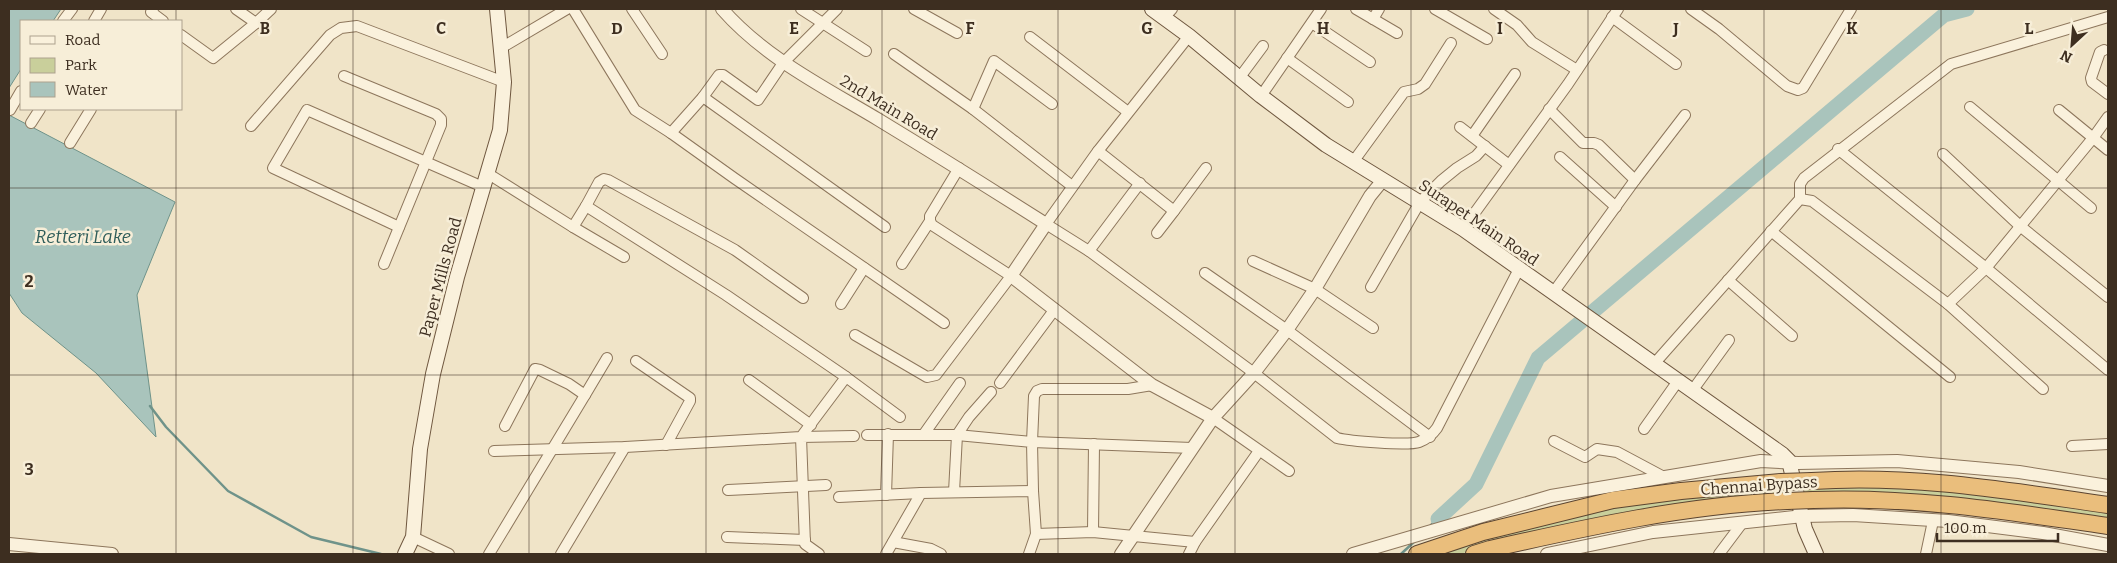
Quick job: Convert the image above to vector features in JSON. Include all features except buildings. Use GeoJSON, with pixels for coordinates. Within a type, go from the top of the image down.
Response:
{"type":"FeatureCollection","features":[{"type":"Feature","properties":{"kind":"highway","name":"Chennai Bypass"},"geometry":{"type":"LineString","coordinates":[[1417,554],[1483,532],[1613,500],[1682,491],[1781,482],[1845,478],[1980,486],[2108,505]]}},
{"type":"Feature","properties":{"kind":"highway","name":"Chennai Bypass"},"geometry":{"type":"LineString","coordinates":[[1474,554],[1621,520],[1752,502],[1801,507],[1843,499],[1986,508],[2108,526]]}},
{"type":"Feature","properties":{"kind":"main road","name":"Paper Mills Road"},"geometry":{"type":"LineString","coordinates":[[413,546],[420,449],[433,374],[457,276],[500,130],[504,82],[497,9]]}},
{"type":"Feature","properties":{"kind":"main road","name":"Surapet Main Road"},"geometry":{"type":"LineString","coordinates":[[1152,9],[1168,13],[1189,36],[1262,96],[1326,145],[1462,229],[1678,381],[1790,463]]}},
{"type":"Feature","properties":{"kind":"main road"},"geometry":{"type":"LineString","coordinates":[[1790,463],[1805,529],[1816,554]]}},
{"type":"Feature","properties":{"kind":"street"},"geometry":{"type":"LineString","coordinates":[[64,20],[72,9]]}},
{"type":"Feature","properties":{"kind":"street"},"geometry":{"type":"LineString","coordinates":[[95,20],[101,9]]}},
{"type":"Feature","properties":{"kind":"street"},"geometry":{"type":"LineString","coordinates":[[236,9],[256,23]]}},
{"type":"Feature","properties":{"kind":"street"},"geometry":{"type":"LineString","coordinates":[[182,36],[212,58],[271,9]]}},
{"type":"Feature","properties":{"kind":"street"},"geometry":{"type":"LineString","coordinates":[[501,48],[567,9]]}},
{"type":"Feature","properties":{"kind":"street"},"geometry":{"type":"LineString","coordinates":[[573,9],[635,110],[671,132],[944,323]]}},
{"type":"Feature","properties":{"kind":"street"},"geometry":{"type":"LineString","coordinates":[[632,9],[662,54]]}},
{"type":"Feature","properties":{"kind":"street","name":"2nd Main Road"},"geometry":{"type":"LineString","coordinates":[[722,9],[741,30],[783,63],[959,168],[1046,224]]}},
{"type":"Feature","properties":{"kind":"street"},"geometry":{"type":"LineString","coordinates":[[801,9],[866,51]]}},
{"type":"Feature","properties":{"kind":"street"},"geometry":{"type":"LineString","coordinates":[[671,132],[719,75],[723,75],[758,100],[783,63],[837,9]]}},
{"type":"Feature","properties":{"kind":"street"},"geometry":{"type":"LineString","coordinates":[[914,9],[957,33]]}},
{"type":"Feature","properties":{"kind":"street"},"geometry":{"type":"LineString","coordinates":[[1262,96],[1321,9]]}},
{"type":"Feature","properties":{"kind":"street"},"geometry":{"type":"LineString","coordinates":[[1356,9],[1397,33]]}},
{"type":"Feature","properties":{"kind":"street"},"geometry":{"type":"LineString","coordinates":[[1373,19],[1379,9]]}},
{"type":"Feature","properties":{"kind":"street"},"geometry":{"type":"LineString","coordinates":[[1435,9],[1487,39]]}},
{"type":"Feature","properties":{"kind":"street"},"geometry":{"type":"LineString","coordinates":[[1494,9],[1517,25],[1532,42],[1577,70]]}},
{"type":"Feature","properties":{"kind":"street"},"geometry":{"type":"LineString","coordinates":[[1691,9],[1719,29],[1787,86],[1798,90],[1803,88],[1851,9]]}},
{"type":"Feature","properties":{"kind":"street"},"geometry":{"type":"LineString","coordinates":[[152,10],[162,20]]}},
{"type":"Feature","properties":{"kind":"street"},"geometry":{"type":"LineString","coordinates":[[1462,229],[1577,70],[1615,13],[1676,64]]}},
{"type":"Feature","properties":{"kind":"street"},"geometry":{"type":"LineString","coordinates":[[1654,364],[1800,199],[1799,187],[1801,181],[1838,150],[1951,64],[2108,17]]}},
{"type":"Feature","properties":{"kind":"street"},"geometry":{"type":"LineString","coordinates":[[1312,23],[1370,62]]}},
{"type":"Feature","properties":{"kind":"street"},"geometry":{"type":"LineString","coordinates":[[252,126],[330,35],[341,28],[357,26],[504,82]]}},
{"type":"Feature","properties":{"kind":"street"},"geometry":{"type":"LineString","coordinates":[[855,335],[927,377],[936,375],[1011,276],[1098,151],[1189,36]]}},
{"type":"Feature","properties":{"kind":"street"},"geometry":{"type":"LineString","coordinates":[[1030,37],[1128,112]]}},
{"type":"Feature","properties":{"kind":"street"},"geometry":{"type":"LineString","coordinates":[[1353,162],[1404,92],[1418,89],[1425,84],[1451,43]]}},
{"type":"Feature","properties":{"kind":"street"},"geometry":{"type":"LineString","coordinates":[[1240,77],[1263,46]]}},
{"type":"Feature","properties":{"kind":"street"},"geometry":{"type":"LineString","coordinates":[[2104,50],[2100,52],[2091,78],[2092,82],[2108,94]]}},
{"type":"Feature","properties":{"kind":"street"},"geometry":{"type":"LineString","coordinates":[[894,54],[973,109],[1072,186]]}},
{"type":"Feature","properties":{"kind":"street"},"geometry":{"type":"LineString","coordinates":[[1288,58],[1348,102]]}},
{"type":"Feature","properties":{"kind":"street"},"geometry":{"type":"LineString","coordinates":[[973,109],[994,61],[1052,104]]}},
{"type":"Feature","properties":{"kind":"street"},"geometry":{"type":"LineString","coordinates":[[1472,136],[1515,74]]}},
{"type":"Feature","properties":{"kind":"street"},"geometry":{"type":"LineString","coordinates":[[344,76],[436,114],[440,119],[441,125],[384,264]]}},
{"type":"Feature","properties":{"kind":"street"},"geometry":{"type":"LineString","coordinates":[[10,110],[20,93]]}},
{"type":"Feature","properties":{"kind":"street"},"geometry":{"type":"LineString","coordinates":[[703,96],[885,227]]}},
{"type":"Feature","properties":{"kind":"street"},"geometry":{"type":"LineString","coordinates":[[1970,107],[2091,208]]}},
{"type":"Feature","properties":{"kind":"street"},"geometry":{"type":"LineString","coordinates":[[1549,109],[1584,143],[1598,145],[1635,180]]}},
{"type":"Feature","properties":{"kind":"street"},"geometry":{"type":"LineString","coordinates":[[31,123],[39,110]]}},
{"type":"Feature","properties":{"kind":"street"},"geometry":{"type":"LineString","coordinates":[[70,143],[90,110]]}},
{"type":"Feature","properties":{"kind":"street"},"geometry":{"type":"LineString","coordinates":[[399,228],[273,168],[308,110],[482,187]]}},
{"type":"Feature","properties":{"kind":"street"},"geometry":{"type":"LineString","coordinates":[[2059,110],[2108,150]]}},
{"type":"Feature","properties":{"kind":"street"},"geometry":{"type":"LineString","coordinates":[[1553,293],[1635,180],[1686,116]]}},
{"type":"Feature","properties":{"kind":"street"},"geometry":{"type":"LineString","coordinates":[[1948,304],[1986,268],[2059,181],[2108,116]]}},
{"type":"Feature","properties":{"kind":"street"},"geometry":{"type":"LineString","coordinates":[[1460,127],[1509,165]]}},
{"type":"Feature","properties":{"kind":"street"},"geometry":{"type":"LineString","coordinates":[[1371,287],[1420,202],[1441,181],[1476,156],[1485,146]]}},
{"type":"Feature","properties":{"kind":"street"},"geometry":{"type":"LineString","coordinates":[[1838,150],[1986,268],[2108,370]]}},
{"type":"Feature","properties":{"kind":"street"},"geometry":{"type":"LineString","coordinates":[[1098,151],[1174,211]]}},
{"type":"Feature","properties":{"kind":"street"},"geometry":{"type":"LineString","coordinates":[[1943,154],[2020,226],[2108,297]]}},
{"type":"Feature","properties":{"kind":"street"},"geometry":{"type":"LineString","coordinates":[[1560,157],[1616,207]]}},
{"type":"Feature","properties":{"kind":"street"},"geometry":{"type":"LineString","coordinates":[[902,264],[930,221],[930,216],[959,168]]}},
{"type":"Feature","properties":{"kind":"street"},"geometry":{"type":"LineString","coordinates":[[1157,233],[1206,168]]}},
{"type":"Feature","properties":{"kind":"street"},"geometry":{"type":"LineString","coordinates":[[487,173],[624,257]]}},
{"type":"Feature","properties":{"kind":"street"},"geometry":{"type":"LineString","coordinates":[[573,227],[599,182],[604,179],[608,180],[735,250],[803,298]]}},
{"type":"Feature","properties":{"kind":"street"},"geometry":{"type":"LineString","coordinates":[[1121,554],[1213,418],[1254,373],[1287,330],[1315,289],[1362,209],[1383,180]]}},
{"type":"Feature","properties":{"kind":"street"},"geometry":{"type":"LineString","coordinates":[[1089,251],[1140,183]]}},
{"type":"Feature","properties":{"kind":"street"},"geometry":{"type":"LineString","coordinates":[[1800,199],[1812,201],[1948,304],[2043,389]]}},
{"type":"Feature","properties":{"kind":"street"},"geometry":{"type":"LineString","coordinates":[[586,206],[726,295],[846,377],[900,418]]}},
{"type":"Feature","properties":{"kind":"street"},"geometry":{"type":"LineString","coordinates":[[930,221],[932,225],[1011,276],[1152,385],[1213,418],[1289,471]]}},
{"type":"Feature","properties":{"kind":"street"},"geometry":{"type":"LineString","coordinates":[[1046,224],[1089,251],[1254,373],[1337,438],[1348,441],[1417,443],[1430,437],[1437,428],[1519,269]]}},
{"type":"Feature","properties":{"kind":"street"},"geometry":{"type":"LineString","coordinates":[[1772,231],[1950,377]]}},
{"type":"Feature","properties":{"kind":"street"},"geometry":{"type":"LineString","coordinates":[[1253,262],[1315,289],[1373,328]]}},
{"type":"Feature","properties":{"kind":"street"},"geometry":{"type":"LineString","coordinates":[[841,304],[864,268]]}},
{"type":"Feature","properties":{"kind":"street"},"geometry":{"type":"LineString","coordinates":[[1205,273],[1287,330],[1430,437]]}},
{"type":"Feature","properties":{"kind":"street"},"geometry":{"type":"LineString","coordinates":[[1728,280],[1792,336]]}},
{"type":"Feature","properties":{"kind":"street"},"geometry":{"type":"LineString","coordinates":[[1000,383],[1055,309]]}},
{"type":"Feature","properties":{"kind":"street"},"geometry":{"type":"LineString","coordinates":[[1692,391],[1729,340]]}},
{"type":"Feature","properties":{"kind":"street"},"geometry":{"type":"LineString","coordinates":[[489,554],[554,450],[607,358]]}},
{"type":"Feature","properties":{"kind":"street"},"geometry":{"type":"LineString","coordinates":[[636,360],[690,398],[666,445]]}},
{"type":"Feature","properties":{"kind":"street"},"geometry":{"type":"LineString","coordinates":[[505,426],[531,373],[535,369],[569,384],[585,395]]}},
{"type":"Feature","properties":{"kind":"street"},"geometry":{"type":"LineString","coordinates":[[818,554],[806,546],[805,540],[801,438],[846,377]]}},
{"type":"Feature","properties":{"kind":"street"},"geometry":{"type":"LineString","coordinates":[[749,380],[810,424]]}},
{"type":"Feature","properties":{"kind":"street"},"geometry":{"type":"LineString","coordinates":[[1644,429],[1678,381]]}},
{"type":"Feature","properties":{"kind":"street"},"geometry":{"type":"LineString","coordinates":[[924,434],[960,383]]}},
{"type":"Feature","properties":{"kind":"street"},"geometry":{"type":"LineString","coordinates":[[1029,554],[1036,534],[1032,442],[1034,396],[1042,389],[1128,389],[1152,385]]}},
{"type":"Feature","properties":{"kind":"street"},"geometry":{"type":"LineString","coordinates":[[954,492],[957,435],[969,417],[991,392]]}},
{"type":"Feature","properties":{"kind":"street"},"geometry":{"type":"LineString","coordinates":[[886,495],[888,434]]}},
{"type":"Feature","properties":{"kind":"street"},"geometry":{"type":"LineString","coordinates":[[867,435],[957,435],[1032,442],[1192,448]]}},
{"type":"Feature","properties":{"kind":"street"},"geometry":{"type":"LineString","coordinates":[[494,451],[625,448],[854,436]]}},
{"type":"Feature","properties":{"kind":"street"},"geometry":{"type":"LineString","coordinates":[[1554,441],[1583,457],[1587,457],[1597,449],[1617,452],[1662,476]]}},
{"type":"Feature","properties":{"kind":"street"},"geometry":{"type":"LineString","coordinates":[[1092,532],[1094,444]]}},
{"type":"Feature","properties":{"kind":"street"},"geometry":{"type":"LineString","coordinates":[[2072,446],[2108,444]]}},
{"type":"Feature","properties":{"kind":"street"},"geometry":{"type":"LineString","coordinates":[[561,554],[625,448]]}},
{"type":"Feature","properties":{"kind":"street"},"geometry":{"type":"LineString","coordinates":[[1189,554],[1194,542],[1259,451]]}},
{"type":"Feature","properties":{"kind":"street"},"geometry":{"type":"LineString","coordinates":[[1356,553],[1552,496],[1662,476],[1761,462],[1896,461],[2019,472],[2108,486]]}},
{"type":"Feature","properties":{"kind":"street"},"geometry":{"type":"LineString","coordinates":[[728,490],[826,485]]}},
{"type":"Feature","properties":{"kind":"street"},"geometry":{"type":"LineString","coordinates":[[839,497],[1034,491]]}},
{"type":"Feature","properties":{"kind":"street"},"geometry":{"type":"LineString","coordinates":[[886,554],[921,493]]}},
{"type":"Feature","properties":{"kind":"street"},"geometry":{"type":"LineString","coordinates":[[1547,554],[1653,532],[1743,522],[1801,507],[1852,515],[1933,520],[2050,534],[2108,545]]}},
{"type":"Feature","properties":{"kind":"street"},"geometry":{"type":"LineString","coordinates":[[1926,554],[1933,520]]}},
{"type":"Feature","properties":{"kind":"street"},"geometry":{"type":"LineString","coordinates":[[1720,554],[1743,522]]}},
{"type":"Feature","properties":{"kind":"street"},"geometry":{"type":"LineString","coordinates":[[1036,534],[1092,532],[1194,542]]}},
{"type":"Feature","properties":{"kind":"street"},"geometry":{"type":"LineString","coordinates":[[727,537],[805,540]]}},
{"type":"Feature","properties":{"kind":"street"},"geometry":{"type":"LineString","coordinates":[[893,542],[931,549],[941,554]]}},
{"type":"Feature","properties":{"kind":"street"},"geometry":{"type":"LineString","coordinates":[[9,544],[112,554]]}},
{"type":"Feature","properties":{"kind":"street"},"geometry":{"type":"LineString","coordinates":[[413,546],[449,554]]}},
{"type":"Feature","properties":{"kind":"green space"},"geometry":{"type":"Polygon","coordinates":[[[1776,486],[1920,487],[2108,511],[2108,523],[1983,504],[1729,499],[1489,544],[1461,554],[1429,554],[1607,506],[1776,486]]]}},
{"type":"Feature","properties":{"kind":"water"},"geometry":{"type":"Polygon","coordinates":[[[9,9],[61,9],[54,20],[20,20],[20,71],[9,88],[9,9]]]}},
{"type":"Feature","properties":{"kind":"water","name":"Retteri Lake"},"geometry":{"type":"Polygon","coordinates":[[[9,115],[175,202],[137,295],[156,437],[96,373],[22,313],[9,293],[9,115]]]}},
{"type":"Feature","properties":{"kind":"waterway"},"geometry":{"type":"LineString","coordinates":[[1438,519],[1476,484],[1538,358],[1944,15],[1967,9]]}},
{"type":"Feature","properties":{"kind":"waterway"},"geometry":{"type":"LineString","coordinates":[[150,406],[166,427],[228,491],[311,537],[381,554]]}},
{"type":"Feature","properties":{"kind":"waterway"},"geometry":{"type":"LineString","coordinates":[[1431,525],[1438,519]]}},
{"type":"Feature","properties":{"kind":"waterway"},"geometry":{"type":"LineString","coordinates":[[1401,554],[1415,541]]}}]}
